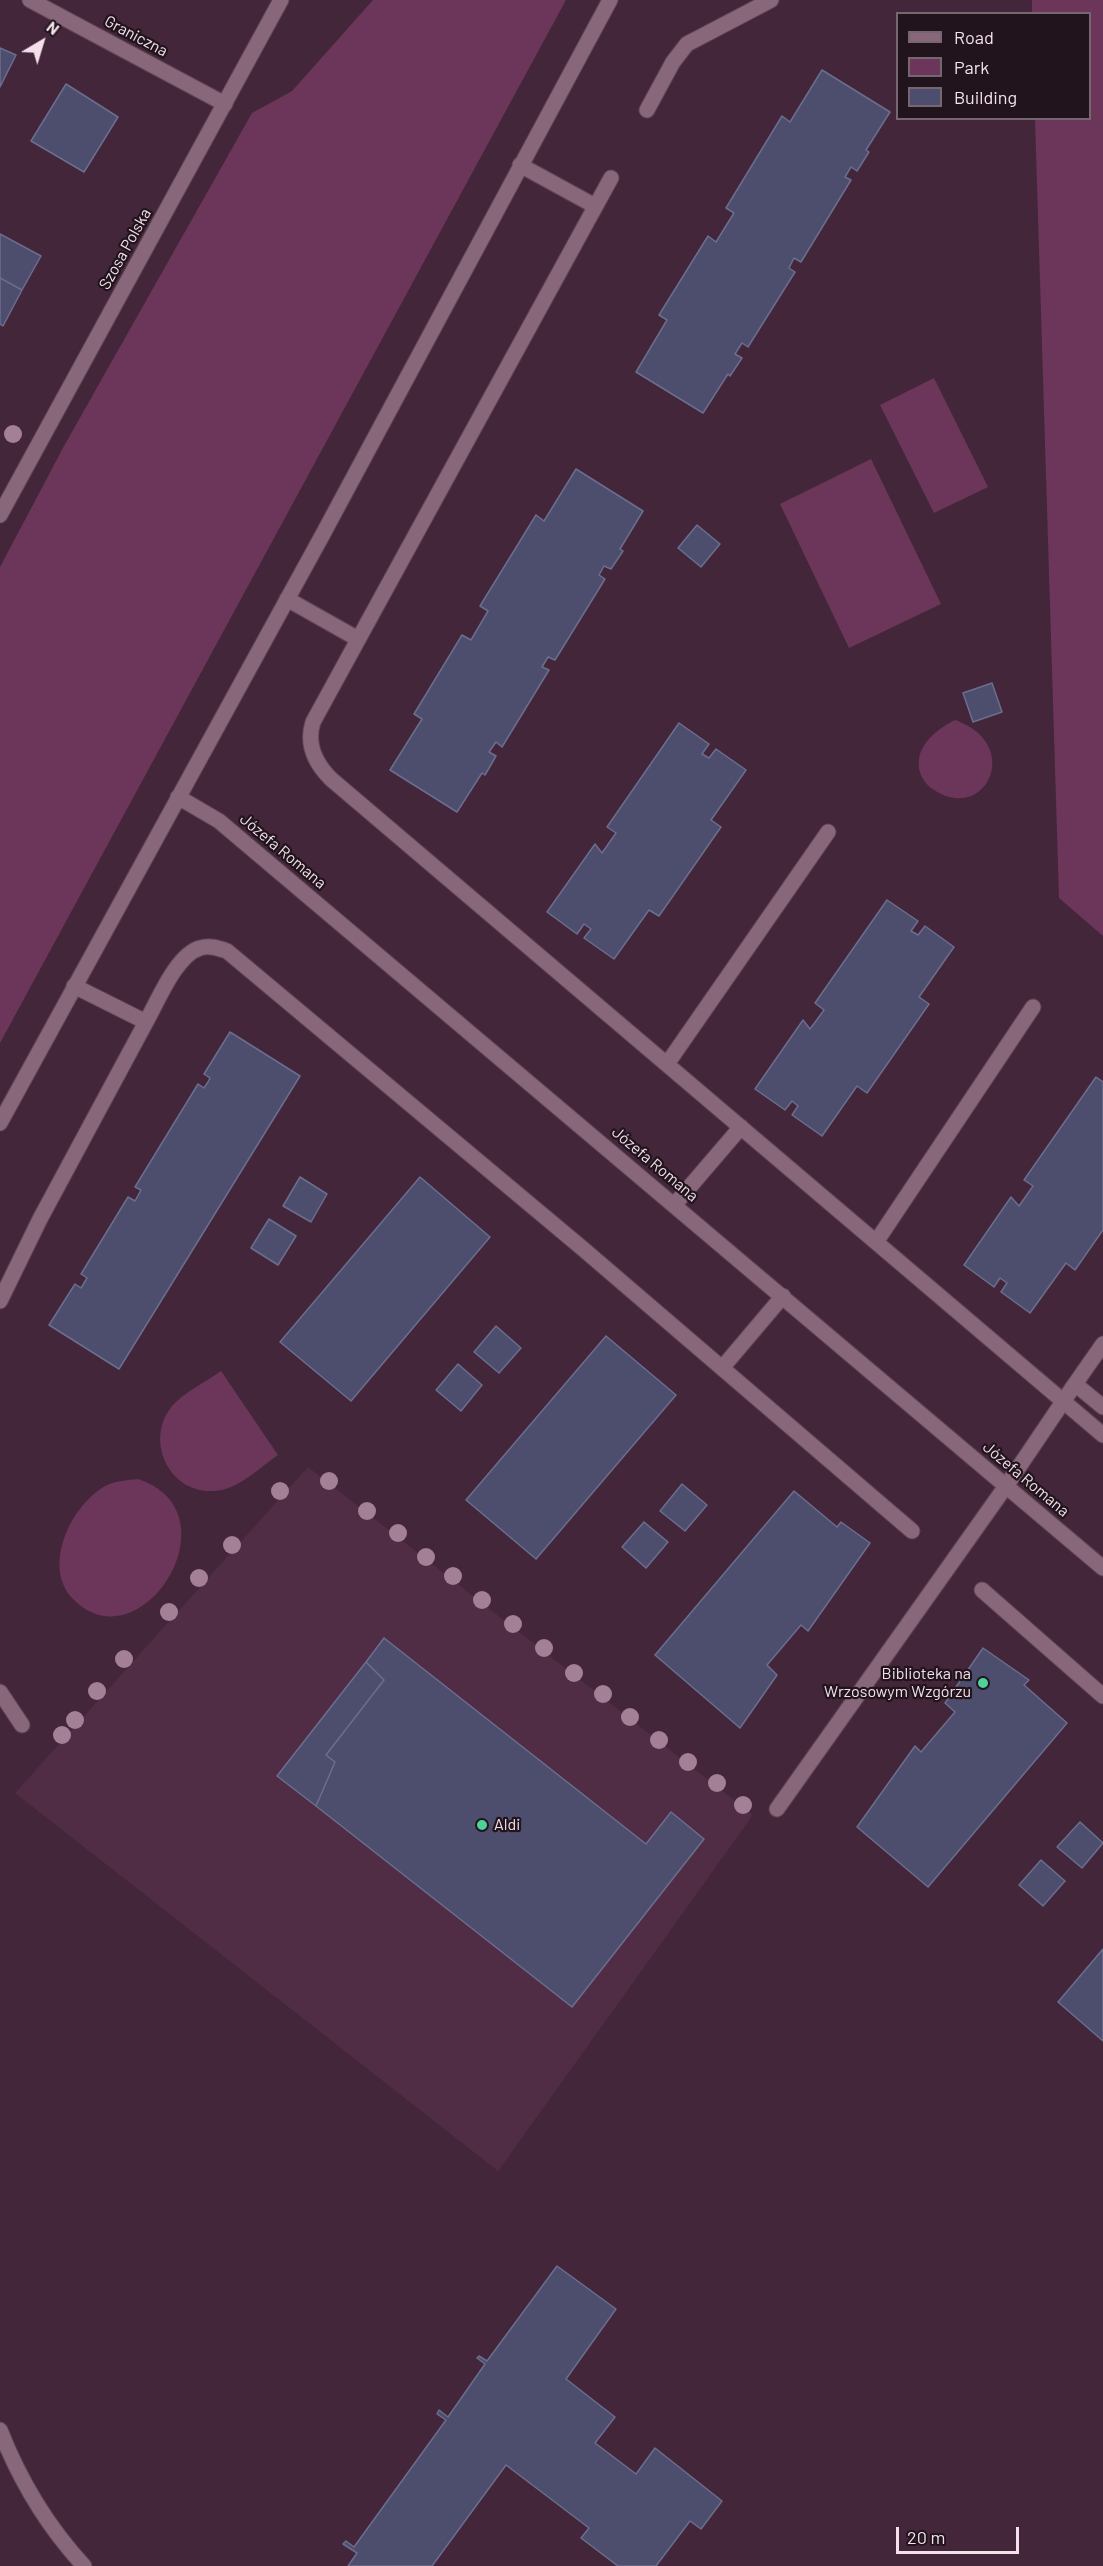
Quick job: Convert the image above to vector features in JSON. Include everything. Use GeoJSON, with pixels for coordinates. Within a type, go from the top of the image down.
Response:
{"type":"FeatureCollection","features":[{"type":"Feature","properties":{"kind":"street","name":"Graniczna"},"geometry":{"type":"LineString","coordinates":[[30,0],[225,104]]}},
{"type":"Feature","properties":{"kind":"street","name":"Szosa Polska"},"geometry":{"type":"LineString","coordinates":[[0,515],[281,0]]}},
{"type":"Feature","properties":{"kind":"street"},"geometry":{"type":"LineString","coordinates":[[0,1123],[287,600],[610,0]]}},
{"type":"Feature","properties":{"kind":"street"},"geometry":{"type":"LineString","coordinates":[[647,110],[673,62],[687,44],[771,0]]}},
{"type":"Feature","properties":{"kind":"street"},"geometry":{"type":"LineString","coordinates":[[520,165],[595,206]]}},
{"type":"Feature","properties":{"kind":"street"},"geometry":{"type":"LineString","coordinates":[[611,177],[313,722],[310,744],[321,770],[1103,1435]]}},
{"type":"Feature","properties":{"kind":"street"},"geometry":{"type":"LineString","coordinates":[[287,600],[358,639]]}},
{"type":"Feature","properties":{"kind":"street","name":"Józefa Romana"},"geometry":{"type":"LineString","coordinates":[[178,796],[219,821],[1103,1568]]}},
{"type":"Feature","properties":{"kind":"street"},"geometry":{"type":"LineString","coordinates":[[667,1064],[828,832]]}},
{"type":"Feature","properties":{"kind":"street"},"geometry":{"type":"LineString","coordinates":[[0,1301],[40,1219],[183,958],[202,947],[213,947],[227,951],[722,1368],[912,1532]]}},
{"type":"Feature","properties":{"kind":"street"},"geometry":{"type":"LineString","coordinates":[[74,986],[146,1022]]}},
{"type":"Feature","properties":{"kind":"street"},"geometry":{"type":"LineString","coordinates":[[876,1242],[1033,1007]]}},
{"type":"Feature","properties":{"kind":"street"},"geometry":{"type":"LineString","coordinates":[[675,1204],[741,1126]]}},
{"type":"Feature","properties":{"kind":"street"},"geometry":{"type":"LineString","coordinates":[[722,1368],[783,1296]]}},
{"type":"Feature","properties":{"kind":"street"},"geometry":{"type":"LineString","coordinates":[[777,1809],[1006,1486],[1103,1344]]}},
{"type":"Feature","properties":{"kind":"street"},"geometry":{"type":"LineString","coordinates":[[1075,1384],[1103,1407]]}},
{"type":"Feature","properties":{"kind":"street"},"geometry":{"type":"LineString","coordinates":[[982,1590],[1103,1696]]}},
{"type":"Feature","properties":{"kind":"street"},"geometry":{"type":"LineString","coordinates":[[0,1692],[22,1725]]}},
{"type":"Feature","properties":{"kind":"street"},"geometry":{"type":"LineString","coordinates":[[0,2430],[34,2500],[56,2534],[84,2566]]}},
{"type":"Feature","properties":{"kind":"shaded area"},"geometry":{"type":"Polygon","coordinates":[[[308,1467],[753,1815],[498,2171],[15,1793],[308,1467]]]}},
{"type":"Feature","properties":{"kind":"green space"},"geometry":{"type":"Polygon","coordinates":[[[373,0],[566,0],[0,1043],[0,567],[64,446],[252,113],[292,91],[373,0]]]}},
{"type":"Feature","properties":{"kind":"green space"},"geometry":{"type":"Polygon","coordinates":[[[1032,0],[1103,0],[1103,936],[1059,898],[1035,120],[1091,120],[1091,12],[1032,12],[1032,0]]]}},
{"type":"Feature","properties":{"kind":"green space"},"geometry":{"type":"Polygon","coordinates":[[[934,378],[988,487],[934,513],[880,405],[934,378]]]}},
{"type":"Feature","properties":{"kind":"green space"},"geometry":{"type":"Polygon","coordinates":[[[871,459],[941,604],[849,648],[780,504],[871,459]]]}},
{"type":"Feature","properties":{"kind":"green space"},"geometry":{"type":"Polygon","coordinates":[[[955,720],[976,731],[988,746],[992,762],[990,777],[982,789],[969,797],[953,798],[934,790],[924,781],[919,768],[919,759],[927,741],[955,720]]]}},
{"type":"Feature","properties":{"kind":"green space"},"geometry":{"type":"Polygon","coordinates":[[[221,1371],[278,1455],[248,1478],[231,1487],[214,1491],[198,1490],[185,1484],[174,1474],[161,1449],[160,1434],[164,1420],[172,1406],[221,1371]]]}},
{"type":"Feature","properties":{"kind":"green space"},"geometry":{"type":"Polygon","coordinates":[[[138,1479],[167,1496],[180,1521],[180,1550],[169,1577],[150,1600],[126,1614],[99,1615],[73,1599],[64,1585],[60,1570],[60,1553],[72,1520],[94,1494],[107,1485],[138,1479]]]}},
{"type":"Feature","properties":{"kind":"building"},"geometry":{"type":"Polygon","coordinates":[[[0,48],[16,55],[0,87],[0,48]]]}},
{"type":"Feature","properties":{"kind":"building"},"geometry":{"type":"Polygon","coordinates":[[[822,70],[890,112],[866,150],[869,152],[857,171],[851,167],[845,177],[851,180],[801,262],[794,258],[789,268],[795,272],[748,347],[742,343],[735,354],[742,358],[730,376],[728,374],[703,413],[636,372],[667,320],[659,315],[708,236],[716,242],[734,213],[726,208],[782,116],[790,122],[822,70]]]}},
{"type":"Feature","properties":{"kind":"building"},"geometry":{"type":"Polygon","coordinates":[[[66,84],[118,117],[84,172],[31,141],[66,84]]]}},
{"type":"Feature","properties":{"kind":"building"},"geometry":{"type":"Polygon","coordinates":[[[0,234],[41,256],[22,290],[0,278],[0,234]]]}},
{"type":"Feature","properties":{"kind":"building"},"geometry":{"type":"Polygon","coordinates":[[[0,278],[22,290],[3,326],[0,324],[0,278]]]}},
{"type":"Feature","properties":{"kind":"building"},"geometry":{"type":"Polygon","coordinates":[[[576,469],[643,511],[620,549],[623,551],[611,569],[604,566],[599,575],[605,579],[555,660],[548,657],[542,667],[549,670],[502,747],[496,742],[489,752],[496,756],[485,775],[482,773],[457,812],[390,770],[422,719],[414,714],[462,635],[471,640],[488,611],[480,606],[536,515],[544,521],[576,469]]]}},
{"type":"Feature","properties":{"kind":"building"},"geometry":{"type":"Polygon","coordinates":[[[697,525],[720,544],[701,567],[678,548],[697,525]]]}},
{"type":"Feature","properties":{"kind":"building"},"geometry":{"type":"Polygon","coordinates":[[[992,683],[1002,712],[973,722],[963,693],[992,683]]]}},
{"type":"Feature","properties":{"kind":"building"},"geometry":{"type":"Polygon","coordinates":[[[679,723],[709,744],[702,754],[709,758],[716,749],[746,770],[711,820],[721,827],[659,916],[649,910],[614,959],[584,938],[591,929],[584,924],[577,934],[547,912],[595,844],[602,853],[616,833],[607,827],[679,723]]]}},
{"type":"Feature","properties":{"kind":"building"},"geometry":{"type":"Polygon","coordinates":[[[887,900],[918,921],[911,931],[918,935],[925,926],[954,947],[919,997],[929,1004],[867,1093],[857,1086],[822,1136],[792,1115],[798,1106],[792,1101],[785,1110],[755,1089],[803,1020],[810,1029],[824,1010],[815,1003],[887,900]]]}},
{"type":"Feature","properties":{"kind":"building"},"geometry":{"type":"Polygon","coordinates":[[[230,1032],[300,1076],[119,1369],[49,1325],[75,1284],[81,1288],[87,1278],[81,1274],[128,1197],[135,1201],[141,1190],[135,1187],[198,1084],[204,1088],[208,1082],[210,1078],[204,1074],[230,1032]]]}},
{"type":"Feature","properties":{"kind":"building"},"geometry":{"type":"Polygon","coordinates":[[[1096,1077],[1103,1082],[1103,1230],[1075,1270],[1066,1263],[1030,1313],[1001,1292],[1007,1283],[1000,1278],[994,1287],[964,1265],[1011,1197],[1019,1206],[1033,1186],[1024,1180],[1096,1077]]]}},
{"type":"Feature","properties":{"kind":"building"},"geometry":{"type":"Polygon","coordinates":[[[300,1177],[327,1194],[311,1222],[283,1206],[300,1177]]]}},
{"type":"Feature","properties":{"kind":"building"},"geometry":{"type":"Polygon","coordinates":[[[420,1177],[490,1237],[351,1401],[280,1342],[420,1177]]]}},
{"type":"Feature","properties":{"kind":"building"},"geometry":{"type":"Polygon","coordinates":[[[269,1219],[296,1236],[278,1265],[251,1248],[269,1219]]]}},
{"type":"Feature","properties":{"kind":"building"},"geometry":{"type":"Polygon","coordinates":[[[496,1326],[521,1348],[499,1373],[474,1352],[496,1326]]]}},
{"type":"Feature","properties":{"kind":"building"},"geometry":{"type":"Polygon","coordinates":[[[606,1336],[676,1395],[536,1559],[466,1500],[606,1336]]]}},
{"type":"Feature","properties":{"kind":"building"},"geometry":{"type":"Polygon","coordinates":[[[458,1364],[482,1385],[461,1411],[436,1390],[458,1364]]]}},
{"type":"Feature","properties":{"kind":"building"},"geometry":{"type":"Polygon","coordinates":[[[682,1484],[707,1505],[685,1531],[660,1511],[682,1484]]]}},
{"type":"Feature","properties":{"kind":"building"},"geometry":{"type":"Polygon","coordinates":[[[794,1491],[837,1527],[841,1522],[870,1543],[808,1631],[801,1625],[767,1665],[777,1675],[740,1728],[655,1655],[794,1491]]]}},
{"type":"Feature","properties":{"kind":"building"},"geometry":{"type":"Polygon","coordinates":[[[644,1522],[668,1542],[646,1568],[622,1547],[644,1522]]]}},
{"type":"Feature","properties":{"kind":"building","name":"Aldi"},"geometry":{"type":"Polygon","coordinates":[[[384,1638],[646,1844],[671,1812],[704,1839],[572,2007],[316,1806],[335,1762],[326,1755],[384,1680],[366,1662],[384,1638]]]}},
{"type":"Feature","properties":{"kind":"building"},"geometry":{"type":"Polygon","coordinates":[[[983,1648],[1029,1680],[1024,1685],[1067,1723],[928,1887],[857,1827],[915,1746],[921,1752],[955,1712],[945,1703],[983,1648]]]}},
{"type":"Feature","properties":{"kind":"building"},"geometry":{"type":"Polygon","coordinates":[[[366,1662],[384,1680],[326,1755],[335,1762],[316,1806],[277,1776],[366,1662]]]}},
{"type":"Feature","properties":{"kind":"building"},"geometry":{"type":"Polygon","coordinates":[[[1080,1822],[1103,1843],[1082,1868],[1057,1847],[1080,1822]]]}},
{"type":"Feature","properties":{"kind":"building"},"geometry":{"type":"Polygon","coordinates":[[[1041,1860],[1065,1881],[1043,1906],[1019,1885],[1041,1860]]]}},
{"type":"Feature","properties":{"kind":"building"},"geometry":{"type":"Polygon","coordinates":[[[1103,1949],[1103,2041],[1058,2002],[1103,1949]]]}},
{"type":"Feature","properties":{"kind":"building"},"geometry":{"type":"Polygon","coordinates":[[[557,2266],[616,2309],[566,2379],[615,2417],[595,2443],[636,2474],[655,2448],[722,2501],[701,2529],[690,2521],[656,2566],[618,2566],[581,2538],[589,2528],[506,2465],[432,2566],[348,2566],[357,2553],[343,2544],[346,2541],[354,2547],[446,2420],[437,2414],[439,2410],[448,2417],[485,2364],[477,2358],[479,2356],[487,2361],[557,2266]]]}},
{"type":"Feature","properties":{"kind":"place","name":"Biblioteka na Wrzosowym Wzgórzu"},"geometry":{"type":"Point","coordinates":[983,1683]}},
{"type":"Feature","properties":{"kind":"place","name":"Aldi"},"geometry":{"type":"Point","coordinates":[482,1825]}}]}
